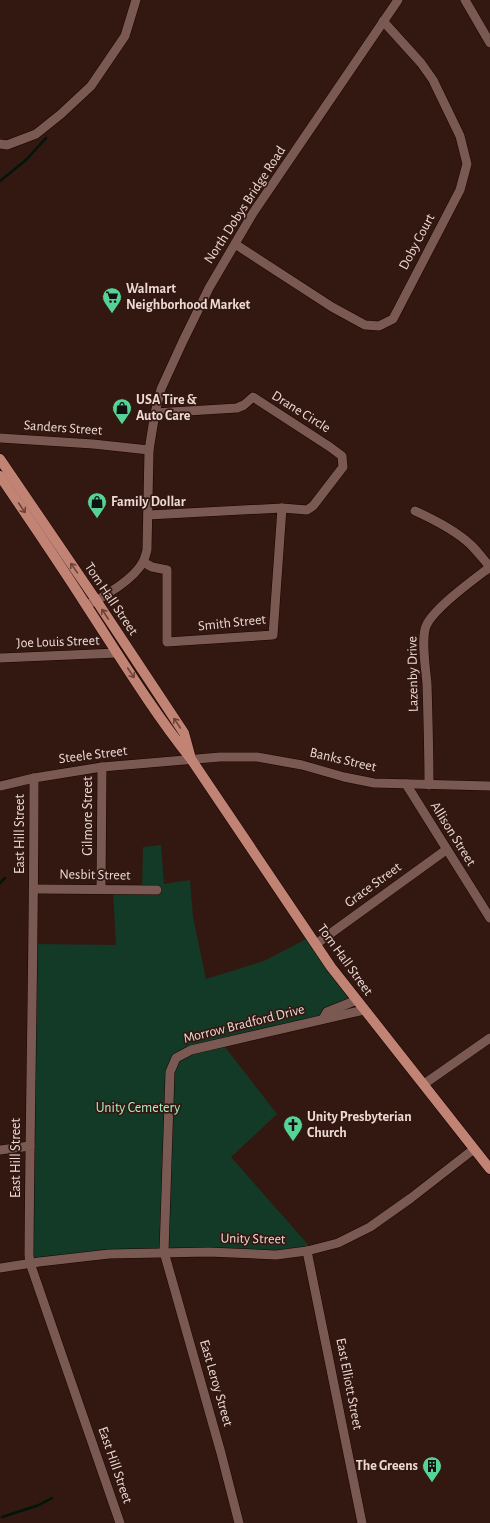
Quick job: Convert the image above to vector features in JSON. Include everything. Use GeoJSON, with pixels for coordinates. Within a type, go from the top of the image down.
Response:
{"type":"FeatureCollection","features":[{"type":"Feature","properties":{"kind":"main road","name":"Tom Hall Street"},"geometry":{"type":"LineString","coordinates":[[0,459],[184,733],[191,758]]}},
{"type":"Feature","properties":{"kind":"main road","name":"Tom Hall Street"},"geometry":{"type":"LineString","coordinates":[[0,476],[174,738],[191,758],[316,944],[364,1010],[490,1169]]}},
{"type":"Feature","properties":{"kind":"street"},"geometry":{"type":"LineString","coordinates":[[0,144],[7,145],[36,134],[61,114],[90,86],[125,36],[136,0]]}},
{"type":"Feature","properties":{"kind":"street","name":"North Dobys Bridge Road"},"geometry":{"type":"LineString","coordinates":[[87,605],[134,574],[143,562],[147,550],[149,450],[155,413],[161,389],[209,288],[253,213],[398,0]]}},
{"type":"Feature","properties":{"kind":"street"},"geometry":{"type":"LineString","coordinates":[[465,0],[490,43]]}},
{"type":"Feature","properties":{"kind":"street","name":"Doby Court"},"geometry":{"type":"LineString","coordinates":[[235,244],[332,307],[365,325],[379,326],[392,319],[460,190],[467,164],[460,136],[432,80],[421,63],[383,21]]}},
{"type":"Feature","properties":{"kind":"street","name":"Drane Circle"},"geometry":{"type":"LineString","coordinates":[[155,413],[237,408],[253,398],[330,446],[342,456],[343,467],[313,506],[307,510],[282,508]]}},
{"type":"Feature","properties":{"kind":"street","name":"Sanders Street"},"geometry":{"type":"LineString","coordinates":[[0,438],[93,444],[149,450]]}},
{"type":"Feature","properties":{"kind":"street"},"geometry":{"type":"LineString","coordinates":[[148,515],[282,508]]}},
{"type":"Feature","properties":{"kind":"street","name":"Smith Street"},"geometry":{"type":"LineString","coordinates":[[143,562],[152,567],[167,570],[167,642],[273,635],[282,508]]}},
{"type":"Feature","properties":{"kind":"street"},"geometry":{"type":"LineString","coordinates":[[415,511],[435,520],[453,531],[471,545],[490,567]]}},
{"type":"Feature","properties":{"kind":"street","name":"Lazenby Drive"},"geometry":{"type":"LineString","coordinates":[[429,785],[427,683],[424,642],[426,625],[438,611],[470,582],[490,567]]}},
{"type":"Feature","properties":{"kind":"street","name":"Joe Louis Street"},"geometry":{"type":"LineString","coordinates":[[0,658],[117,653]]}},
{"type":"Feature","properties":{"kind":"street","name":"Banks Street"},"geometry":{"type":"LineString","coordinates":[[191,758],[257,757],[302,765],[344,777],[374,783],[490,786]]}},
{"type":"Feature","properties":{"kind":"street","name":"Steele Street"},"geometry":{"type":"LineString","coordinates":[[0,786],[34,778],[102,767],[191,758]]}},
{"type":"Feature","properties":{"kind":"street","name":"Gilmore Street"},"geometry":{"type":"LineString","coordinates":[[101,889],[102,767]]}},
{"type":"Feature","properties":{"kind":"street","name":"East Hill Street"},"geometry":{"type":"LineString","coordinates":[[34,778],[30,1263],[120,1523]]}},
{"type":"Feature","properties":{"kind":"street","name":"Allison Street"},"geometry":{"type":"LineString","coordinates":[[406,784],[490,918]]}},
{"type":"Feature","properties":{"kind":"street","name":"Grace Street"},"geometry":{"type":"LineString","coordinates":[[316,944],[446,850]]}},
{"type":"Feature","properties":{"kind":"street","name":"Nesbit Street"},"geometry":{"type":"LineString","coordinates":[[34,889],[156,890]]}},
{"type":"Feature","properties":{"kind":"street","name":"Morrow Bradford Drive"},"geometry":{"type":"LineString","coordinates":[[323,1019],[327,1012],[357,1000]]}},
{"type":"Feature","properties":{"kind":"street","name":"Morrow Bradford Drive"},"geometry":{"type":"LineString","coordinates":[[164,1252],[169,1082],[170,1072],[176,1058],[183,1053],[201,1047],[364,1010]]}},
{"type":"Feature","properties":{"kind":"street"},"geometry":{"type":"LineString","coordinates":[[424,1084],[490,1038]]}},
{"type":"Feature","properties":{"kind":"street"},"geometry":{"type":"LineString","coordinates":[[0,1150],[30,1146]]}},
{"type":"Feature","properties":{"kind":"street","name":"Unity Street"},"geometry":{"type":"LineString","coordinates":[[0,1268],[109,1254],[209,1252],[276,1255],[307,1251],[338,1243],[370,1227],[411,1198],[474,1149]]}},
{"type":"Feature","properties":{"kind":"street","name":"East Elliott Street"},"geometry":{"type":"LineString","coordinates":[[307,1251],[362,1523]]}},
{"type":"Feature","properties":{"kind":"street","name":"East Leroy Street"},"geometry":{"type":"LineString","coordinates":[[164,1252],[221,1453],[239,1523]]}},
{"type":"Feature","properties":{"kind":"green space","name":"Unity Cemetery"},"geometry":{"type":"Polygon","coordinates":[[[161,845],[164,884],[190,880],[193,917],[206,979],[264,961],[308,938],[354,1000],[322,1018],[221,1042],[277,1114],[231,1157],[311,1248],[300,1251],[211,1250],[32,1261],[34,944],[116,945],[113,891],[142,891],[143,847],[161,845]]]}},
{"type":"Feature","properties":{"kind":"waterway"},"geometry":{"type":"LineString","coordinates":[[0,181],[26,160],[46,138]]}},
{"type":"Feature","properties":{"kind":"waterway"},"geometry":{"type":"LineString","coordinates":[[0,883],[5,878]]}},
{"type":"Feature","properties":{"kind":"waterway"},"geometry":{"type":"LineString","coordinates":[[2,1517],[39,1505],[52,1498]]}},
{"type":"Feature","properties":{"kind":"place","name":"Walmart Neighborhood Market"},"geometry":{"type":"Point","coordinates":[112,314]}},
{"type":"Feature","properties":{"kind":"place","name":"USA Tire & Auto Care"},"geometry":{"type":"Point","coordinates":[122,425]}},
{"type":"Feature","properties":{"kind":"place","name":"Family Dollar"},"geometry":{"type":"Point","coordinates":[97,519]}},
{"type":"Feature","properties":{"kind":"place","name":"Unity Presbyterian Church"},"geometry":{"type":"Point","coordinates":[293,1142]}},
{"type":"Feature","properties":{"kind":"place","name":"The Greens"},"geometry":{"type":"Point","coordinates":[432,1483]}}]}
